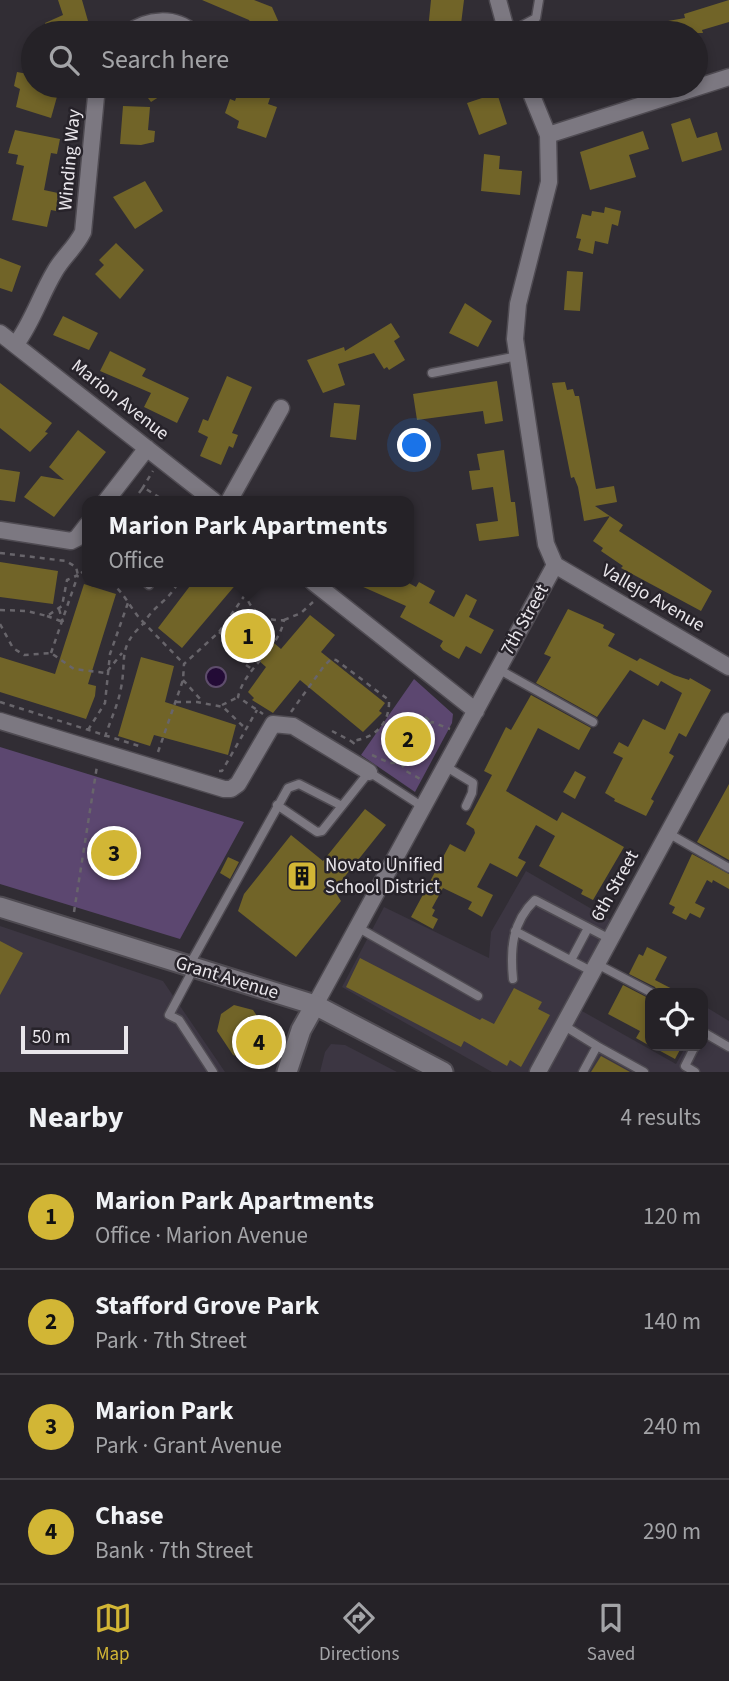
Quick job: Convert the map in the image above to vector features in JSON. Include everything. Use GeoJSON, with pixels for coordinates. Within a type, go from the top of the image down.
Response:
{"type":"FeatureCollection","features":[{"type":"Feature","properties":{"kind":"street"},"geometry":{"type":"LineString","coordinates":[[498,0],[504,21]]}},
{"type":"Feature","properties":{"kind":"street"},"geometry":{"type":"LineString","coordinates":[[708,85],[729,78]]}},
{"type":"Feature","properties":{"kind":"street","name":"Winding Way"},"geometry":{"type":"LineString","coordinates":[[16,344],[30,325],[56,269],[74,250],[83,232],[87,216],[96,98]]}},
{"type":"Feature","properties":{"kind":"street","name":"7th Street"},"geometry":{"type":"LineString","coordinates":[[287,1072],[301,1030],[555,565],[546,544],[515,339],[518,304],[549,182],[548,135],[533,98]]}},
{"type":"Feature","properties":{"kind":"street"},"geometry":{"type":"LineString","coordinates":[[548,135],[665,98]]}},
{"type":"Feature","properties":{"kind":"street","name":"Marion Avenue"},"geometry":{"type":"LineString","coordinates":[[0,333],[208,496]]}},
{"type":"Feature","properties":{"kind":"street"},"geometry":{"type":"LineString","coordinates":[[232,496],[281,408]]}},
{"type":"Feature","properties":{"kind":"street"},"geometry":{"type":"LineString","coordinates":[[110,496],[147,448]]}},
{"type":"Feature","properties":{"kind":"street"},"geometry":{"type":"LineString","coordinates":[[0,530],[71,541],[82,534]]}},
{"type":"Feature","properties":{"kind":"street","name":"Vallejo Avenue"},"geometry":{"type":"LineString","coordinates":[[555,565],[729,667]]}},
{"type":"Feature","properties":{"kind":"street"},"geometry":{"type":"LineString","coordinates":[[319,587],[475,711]]}},
{"type":"Feature","properties":{"kind":"street"},"geometry":{"type":"LineString","coordinates":[[0,720],[224,789],[231,789],[238,784],[273,724],[293,726],[369,772]]}},
{"type":"Feature","properties":{"kind":"street","name":"6th Street"},"geometry":{"type":"LineString","coordinates":[[538,1072],[729,721]]}},
{"type":"Feature","properties":{"kind":"street","name":"Grant Avenue"},"geometry":{"type":"LineString","coordinates":[[0,907],[315,1005],[443,1072]]}},
{"type":"Feature","properties":{"kind":"lane"},"geometry":{"type":"LineString","coordinates":[[530,21],[536,18],[539,0]]}},
{"type":"Feature","properties":{"kind":"lane"},"geometry":{"type":"LineString","coordinates":[[432,373],[518,356]]}},
{"type":"Feature","properties":{"kind":"lane"},"geometry":{"type":"LineString","coordinates":[[498,669],[593,722]]}},
{"type":"Feature","properties":{"kind":"lane"},"geometry":{"type":"LineString","coordinates":[[445,766],[473,783],[466,806]]}},
{"type":"Feature","properties":{"kind":"lane"},"geometry":{"type":"LineString","coordinates":[[277,805],[317,832],[322,831],[369,772],[423,807]]}},
{"type":"Feature","properties":{"kind":"lane"},"geometry":{"type":"LineString","coordinates":[[212,1072],[179,1020],[169,1015],[191,967],[277,805],[293,784],[342,806]]}},
{"type":"Feature","properties":{"kind":"lane"},"geometry":{"type":"LineString","coordinates":[[668,833],[729,868]]}},
{"type":"Feature","properties":{"kind":"lane"},"geometry":{"type":"LineString","coordinates":[[513,979],[510,951],[515,931],[535,900],[610,939]]}},
{"type":"Feature","properties":{"kind":"lane"},"geometry":{"type":"LineString","coordinates":[[358,927],[478,996]]}},
{"type":"Feature","properties":{"kind":"lane"},"geometry":{"type":"LineString","coordinates":[[571,960],[588,928]]}},
{"type":"Feature","properties":{"kind":"lane"},"geometry":{"type":"LineString","coordinates":[[515,931],[571,960],[645,990]]}},
{"type":"Feature","properties":{"kind":"lane"},"geometry":{"type":"LineString","coordinates":[[564,1025],[644,1072]]}},
{"type":"Feature","properties":{"kind":"lane"},"geometry":{"type":"LineString","coordinates":[[708,1035],[729,1046]]}},
{"type":"Feature","properties":{"kind":"lane"},"geometry":{"type":"LineString","coordinates":[[583,1072],[597,1046]]}},
{"type":"Feature","properties":{"kind":"lane"},"geometry":{"type":"LineString","coordinates":[[692,1051],[685,1066],[695,1072]]}},
{"type":"Feature","properties":{"kind":"path"},"geometry":{"type":"LineString","coordinates":[[137,496],[162,460]]}},
{"type":"Feature","properties":{"kind":"path"},"geometry":{"type":"LineString","coordinates":[[142,489],[156,492],[160,496]]}},
{"type":"Feature","properties":{"kind":"path"},"geometry":{"type":"LineString","coordinates":[[0,553],[66,561],[76,567],[78,575],[51,653]]}},
{"type":"Feature","properties":{"kind":"path"},"geometry":{"type":"LineString","coordinates":[[63,622],[59,609],[67,580],[82,572]]}},
{"type":"Feature","properties":{"kind":"path"},"geometry":{"type":"LineString","coordinates":[[115,587],[129,600],[134,612],[184,664]]}},
{"type":"Feature","properties":{"kind":"path"},"geometry":{"type":"LineString","coordinates":[[106,673],[149,612],[163,604],[175,587]]}},
{"type":"Feature","properties":{"kind":"path"},"geometry":{"type":"LineString","coordinates":[[244,587],[250,606],[259,614],[284,620],[301,613],[317,587]]}},
{"type":"Feature","properties":{"kind":"path"},"geometry":{"type":"LineString","coordinates":[[157,752],[183,680],[184,664],[219,632],[246,595]]}},
{"type":"Feature","properties":{"kind":"path"},"geometry":{"type":"LineString","coordinates":[[88,730],[106,703],[106,673],[118,627],[129,600]]}},
{"type":"Feature","properties":{"kind":"path"},"geometry":{"type":"LineString","coordinates":[[47,616],[59,609]]}},
{"type":"Feature","properties":{"kind":"path"},"geometry":{"type":"LineString","coordinates":[[0,610],[27,611],[63,622]]}},
{"type":"Feature","properties":{"kind":"path"},"geometry":{"type":"LineString","coordinates":[[219,706],[238,697],[243,681],[275,642],[284,620]]}},
{"type":"Feature","properties":{"kind":"path"},"geometry":{"type":"LineString","coordinates":[[0,624],[10,643],[19,652],[30,656],[51,653],[74,669],[106,673]]}},
{"type":"Feature","properties":{"kind":"path"},"geometry":{"type":"LineString","coordinates":[[219,632],[227,638]]}},
{"type":"Feature","properties":{"kind":"path"},"geometry":{"type":"LineString","coordinates":[[106,735],[121,688],[122,653]]}},
{"type":"Feature","properties":{"kind":"path"},"geometry":{"type":"LineString","coordinates":[[287,717],[324,666],[331,659],[336,660],[390,700],[388,713],[375,734],[370,738],[351,741],[363,751],[390,764],[401,763]]}},
{"type":"Feature","properties":{"kind":"path"},"geometry":{"type":"LineString","coordinates":[[246,665],[252,669]]}},
{"type":"Feature","properties":{"kind":"path"},"geometry":{"type":"LineString","coordinates":[[183,680],[204,703]]}},
{"type":"Feature","properties":{"kind":"path"},"geometry":{"type":"LineString","coordinates":[[238,697],[269,716]]}},
{"type":"Feature","properties":{"kind":"path"},"geometry":{"type":"LineString","coordinates":[[0,702],[146,748]]}},
{"type":"Feature","properties":{"kind":"path"},"geometry":{"type":"LineString","coordinates":[[176,702],[219,706],[246,729]]}},
{"type":"Feature","properties":{"kind":"path"},"geometry":{"type":"LineString","coordinates":[[217,770],[222,771],[257,710]]}},
{"type":"Feature","properties":{"kind":"path"},"geometry":{"type":"LineString","coordinates":[[425,717],[462,736]]}},
{"type":"Feature","properties":{"kind":"path"},"geometry":{"type":"LineString","coordinates":[[401,763],[419,732],[432,722]]}},
{"type":"Feature","properties":{"kind":"path"},"geometry":{"type":"LineString","coordinates":[[401,763],[406,771],[434,787]]}},
{"type":"Feature","properties":{"kind":"path"},"geometry":{"type":"LineString","coordinates":[[75,907],[95,776]]}},
{"type":"Feature","properties":{"kind":"shaded area"},"geometry":{"type":"Polygon","coordinates":[[[216,667],[223,670],[226,677],[223,684],[216,687],[209,684],[206,677],[209,670],[216,667]]]}},
{"type":"Feature","properties":{"kind":"shaded area"},"geometry":{"type":"Polygon","coordinates":[[[414,679],[453,714],[452,723],[415,792],[361,755],[414,679]]]}},
{"type":"Feature","properties":{"kind":"shaded area"},"geometry":{"type":"Polygon","coordinates":[[[0,747],[244,822],[180,939],[0,884],[0,747]]]}},
{"type":"Feature","properties":{"kind":"shaded area"},"geometry":{"type":"Polygon","coordinates":[[[526,871],[616,923],[566,1002],[645,1047],[645,1051],[653,1051],[676,1064],[683,1051],[708,1051],[708,1008],[729,1021],[729,1072],[492,1072],[342,987],[384,907],[489,958],[491,932],[526,871]]]}},
{"type":"Feature","properties":{"kind":"shaded area"},"geometry":{"type":"Polygon","coordinates":[[[0,926],[163,981],[225,1072],[0,1072],[0,926]]]}},
{"type":"Feature","properties":{"kind":"shaded area"},"geometry":{"type":"Polygon","coordinates":[[[331,1044],[345,1045],[397,1072],[320,1072],[325,1052],[331,1044]]]}},
{"type":"Feature","properties":{"kind":"building"},"geometry":{"type":"Polygon","coordinates":[[[58,0],[82,0],[88,21],[50,21],[63,15],[58,0]]]}},
{"type":"Feature","properties":{"kind":"building"},"geometry":{"type":"Polygon","coordinates":[[[202,0],[254,0],[272,7],[278,21],[249,20],[202,0]]]}},
{"type":"Feature","properties":{"kind":"building"},"geometry":{"type":"Polygon","coordinates":[[[431,0],[464,0],[461,21],[429,21],[431,0]]]}},
{"type":"Feature","properties":{"kind":"building"},"geometry":{"type":"Polygon","coordinates":[[[729,0],[729,22],[708,28],[708,21],[668,21],[685,18],[684,14],[729,0]]]}},
{"type":"Feature","properties":{"kind":"building"},"geometry":{"type":"Polygon","coordinates":[[[17,72],[21,73],[21,98],[57,98],[51,118],[16,107],[20,89],[14,86],[17,72]]]}},
{"type":"Feature","properties":{"kind":"building"},"geometry":{"type":"Polygon","coordinates":[[[236,98],[270,98],[268,104],[277,107],[266,138],[237,128],[239,121],[225,113],[230,99],[235,101],[236,98]]]}},
{"type":"Feature","properties":{"kind":"building"},"geometry":{"type":"Polygon","coordinates":[[[482,98],[499,98],[507,124],[479,135],[467,103],[482,98]]]}},
{"type":"Feature","properties":{"kind":"building"},"geometry":{"type":"Polygon","coordinates":[[[123,106],[150,107],[148,130],[155,131],[154,142],[141,145],[120,144],[123,106]]]}},
{"type":"Feature","properties":{"kind":"building"},"geometry":{"type":"Polygon","coordinates":[[[690,118],[697,138],[717,132],[722,150],[682,162],[671,124],[690,118]]]}},
{"type":"Feature","properties":{"kind":"building"},"geometry":{"type":"Polygon","coordinates":[[[15,130],[60,139],[57,154],[51,153],[44,190],[58,193],[56,211],[51,210],[47,227],[12,220],[24,166],[16,164],[18,155],[8,153],[15,130]]]}},
{"type":"Feature","properties":{"kind":"building"},"geometry":{"type":"Polygon","coordinates":[[[643,131],[649,149],[629,155],[636,177],[590,190],[580,152],[643,131]]]}},
{"type":"Feature","properties":{"kind":"building"},"geometry":{"type":"Polygon","coordinates":[[[484,154],[500,156],[499,169],[522,171],[520,195],[481,191],[484,154]]]}},
{"type":"Feature","properties":{"kind":"building"},"geometry":{"type":"Polygon","coordinates":[[[145,181],[163,211],[135,229],[113,197],[145,181]]]}},
{"type":"Feature","properties":{"kind":"building"},"geometry":{"type":"Polygon","coordinates":[[[605,207],[621,211],[618,226],[612,224],[608,244],[595,241],[593,254],[578,250],[581,239],[576,238],[582,214],[591,216],[592,211],[604,213],[605,207]]]}},
{"type":"Feature","properties":{"kind":"building"},"geometry":{"type":"Polygon","coordinates":[[[116,243],[144,270],[120,299],[95,274],[104,265],[99,260],[116,243]]]}},
{"type":"Feature","properties":{"kind":"building"},"geometry":{"type":"Polygon","coordinates":[[[0,258],[21,266],[12,292],[0,288],[0,258]]]}},
{"type":"Feature","properties":{"kind":"building"},"geometry":{"type":"Polygon","coordinates":[[[567,271],[583,272],[580,311],[564,310],[567,271]]]}},
{"type":"Feature","properties":{"kind":"building"},"geometry":{"type":"Polygon","coordinates":[[[465,303],[492,321],[478,347],[449,333],[465,303]]]}},
{"type":"Feature","properties":{"kind":"building"},"geometry":{"type":"Polygon","coordinates":[[[63,316],[98,333],[89,350],[53,335],[63,316]]]}},
{"type":"Feature","properties":{"kind":"building"},"geometry":{"type":"Polygon","coordinates":[[[391,323],[400,337],[394,341],[405,360],[389,370],[387,367],[384,369],[374,353],[338,364],[345,385],[323,393],[307,360],[344,347],[345,351],[391,323]]]}},
{"type":"Feature","properties":{"kind":"building"},"geometry":{"type":"Polygon","coordinates":[[[110,351],[146,369],[142,376],[189,398],[177,423],[144,407],[151,393],[100,371],[110,351]]]}},
{"type":"Feature","properties":{"kind":"building"},"geometry":{"type":"Polygon","coordinates":[[[227,376],[252,387],[232,433],[238,435],[233,448],[229,446],[221,465],[200,456],[208,437],[198,432],[203,419],[208,421],[227,376]]]}},
{"type":"Feature","properties":{"kind":"building"},"geometry":{"type":"Polygon","coordinates":[[[497,381],[503,421],[485,424],[483,411],[417,420],[413,394],[497,381]]]}},
{"type":"Feature","properties":{"kind":"building"},"geometry":{"type":"Polygon","coordinates":[[[565,382],[567,390],[573,389],[575,396],[579,396],[596,489],[614,486],[617,502],[595,506],[610,516],[584,521],[578,487],[574,477],[571,478],[552,383],[565,382]]]}},
{"type":"Feature","properties":{"kind":"building"},"geometry":{"type":"Polygon","coordinates":[[[0,383],[52,423],[45,432],[48,433],[30,452],[0,428],[0,383]]]}},
{"type":"Feature","properties":{"kind":"building"},"geometry":{"type":"Polygon","coordinates":[[[334,403],[360,405],[356,440],[330,437],[334,403]]]}},
{"type":"Feature","properties":{"kind":"building"},"geometry":{"type":"Polygon","coordinates":[[[78,430],[106,452],[54,517],[24,497],[41,476],[64,480],[49,467],[78,430]]]}},
{"type":"Feature","properties":{"kind":"building"},"geometry":{"type":"Polygon","coordinates":[[[504,450],[519,536],[479,541],[476,524],[498,521],[493,487],[472,490],[469,471],[480,470],[477,454],[504,450]]]}},
{"type":"Feature","properties":{"kind":"building"},"geometry":{"type":"Polygon","coordinates":[[[0,469],[20,472],[15,502],[0,500],[0,469]]]}},
{"type":"Feature","properties":{"kind":"building"},"geometry":{"type":"Polygon","coordinates":[[[610,516],[623,525],[619,531],[712,591],[701,611],[621,568],[623,566],[601,551],[603,548],[593,541],[610,516]]]}},
{"type":"Feature","properties":{"kind":"building"},"geometry":{"type":"Polygon","coordinates":[[[0,562],[58,571],[53,604],[0,597],[0,562]]]}},
{"type":"Feature","properties":{"kind":"building"},"geometry":{"type":"Polygon","coordinates":[[[419,582],[435,591],[429,603],[454,617],[466,594],[477,600],[469,617],[494,630],[481,654],[466,646],[459,659],[443,650],[440,646],[443,641],[400,617],[406,606],[363,587],[416,587],[419,582]]]}},
{"type":"Feature","properties":{"kind":"building"},"geometry":{"type":"Polygon","coordinates":[[[83,587],[94,587],[116,594],[88,684],[96,686],[86,719],[0,692],[0,657],[55,674],[83,587]]]}},
{"type":"Feature","properties":{"kind":"building"},"geometry":{"type":"Polygon","coordinates":[[[189,587],[234,587],[182,648],[158,628],[189,587]]]}},
{"type":"Feature","properties":{"kind":"building"},"geometry":{"type":"Polygon","coordinates":[[[568,609],[604,625],[603,628],[615,634],[608,646],[637,661],[640,658],[674,675],[689,680],[690,678],[711,690],[686,737],[679,733],[669,753],[674,756],[651,799],[654,801],[646,816],[614,801],[615,799],[605,793],[623,758],[613,753],[619,742],[628,747],[643,719],[665,730],[682,693],[661,681],[658,686],[630,670],[597,717],[536,683],[551,657],[544,654],[568,609]]]}},
{"type":"Feature","properties":{"kind":"building"},"geometry":{"type":"Polygon","coordinates":[[[310,615],[335,635],[321,652],[385,703],[379,711],[382,713],[363,732],[300,680],[273,713],[252,700],[254,698],[248,692],[266,667],[229,635],[232,629],[242,617],[252,625],[256,619],[266,627],[261,632],[281,649],[310,615]]]}},
{"type":"Feature","properties":{"kind":"building"},"geometry":{"type":"Polygon","coordinates":[[[141,657],[174,666],[165,702],[236,725],[228,755],[154,735],[150,746],[118,736],[141,657]]]}},
{"type":"Feature","properties":{"kind":"building"},"geometry":{"type":"Polygon","coordinates":[[[531,695],[591,728],[579,750],[538,728],[506,791],[557,821],[562,812],[624,847],[593,900],[581,894],[583,890],[539,866],[555,836],[536,825],[518,858],[526,862],[517,877],[490,863],[477,887],[493,895],[482,917],[468,909],[472,902],[443,888],[432,908],[435,910],[432,916],[438,919],[433,929],[411,917],[450,844],[465,852],[475,833],[474,829],[466,824],[492,775],[484,771],[506,727],[511,730],[531,695]]]}},
{"type":"Feature","properties":{"kind":"building"},"geometry":{"type":"Polygon","coordinates":[[[575,771],[586,777],[575,799],[563,792],[575,771]]]}},
{"type":"Feature","properties":{"kind":"building"},"geometry":{"type":"Polygon","coordinates":[[[729,784],[729,860],[697,842],[729,784]]]}},
{"type":"Feature","properties":{"kind":"building","name":"Novato Unified School District"},"geometry":{"type":"Polygon","coordinates":[[[365,809],[386,825],[334,890],[341,901],[296,957],[238,911],[244,894],[291,835],[323,861],[365,809]]]}},
{"type":"Feature","properties":{"kind":"building"},"geometry":{"type":"Polygon","coordinates":[[[692,854],[729,874],[729,889],[713,880],[712,883],[707,880],[695,903],[705,908],[700,918],[690,913],[686,920],[672,913],[675,907],[669,904],[692,854]]]}},
{"type":"Feature","properties":{"kind":"building"},"geometry":{"type":"Polygon","coordinates":[[[228,857],[239,862],[230,879],[220,873],[228,857]]]}},
{"type":"Feature","properties":{"kind":"building"},"geometry":{"type":"Polygon","coordinates":[[[0,941],[23,953],[0,995],[0,941]]]}},
{"type":"Feature","properties":{"kind":"building"},"geometry":{"type":"Polygon","coordinates":[[[647,947],[667,957],[655,980],[670,988],[656,988],[629,974],[639,954],[643,956],[647,947]]]}},
{"type":"Feature","properties":{"kind":"building"},"geometry":{"type":"Polygon","coordinates":[[[360,958],[480,1020],[482,1018],[494,1024],[514,988],[542,1002],[538,1009],[550,1015],[521,1067],[510,1060],[507,1066],[464,1041],[461,1047],[346,987],[360,958]]]}},
{"type":"Feature","properties":{"kind":"building"},"geometry":{"type":"Polygon","coordinates":[[[623,985],[645,996],[645,1043],[636,1038],[640,1031],[608,1014],[623,985]]]}},
{"type":"Feature","properties":{"kind":"building"},"geometry":{"type":"Polygon","coordinates":[[[234,1005],[253,1010],[257,1016],[264,1018],[263,1027],[268,1035],[263,1052],[249,1060],[233,1055],[217,1031],[221,1014],[234,1005]]]}},
{"type":"Feature","properties":{"kind":"building"},"geometry":{"type":"Polygon","coordinates":[[[660,1051],[679,1051],[675,1059],[660,1051]]]}},
{"type":"Feature","properties":{"kind":"building"},"geometry":{"type":"Polygon","coordinates":[[[601,1056],[630,1072],[591,1072],[601,1056]]]}},
{"type":"Feature","properties":{"kind":"place","name":"Marion Park Apartments"},"geometry":{"type":"Point","coordinates":[248,636]}},
{"type":"Feature","properties":{"kind":"place","name":"Stafford Grove Park"},"geometry":{"type":"Point","coordinates":[408,739]}},
{"type":"Feature","properties":{"kind":"place","name":"Marion Park"},"geometry":{"type":"Point","coordinates":[114,853]}},
{"type":"Feature","properties":{"kind":"place","name":"Novato Unified School District"},"geometry":{"type":"Point","coordinates":[302,876]}},
{"type":"Feature","properties":{"kind":"place","name":"Chase"},"geometry":{"type":"Point","coordinates":[259,1042]}}]}
